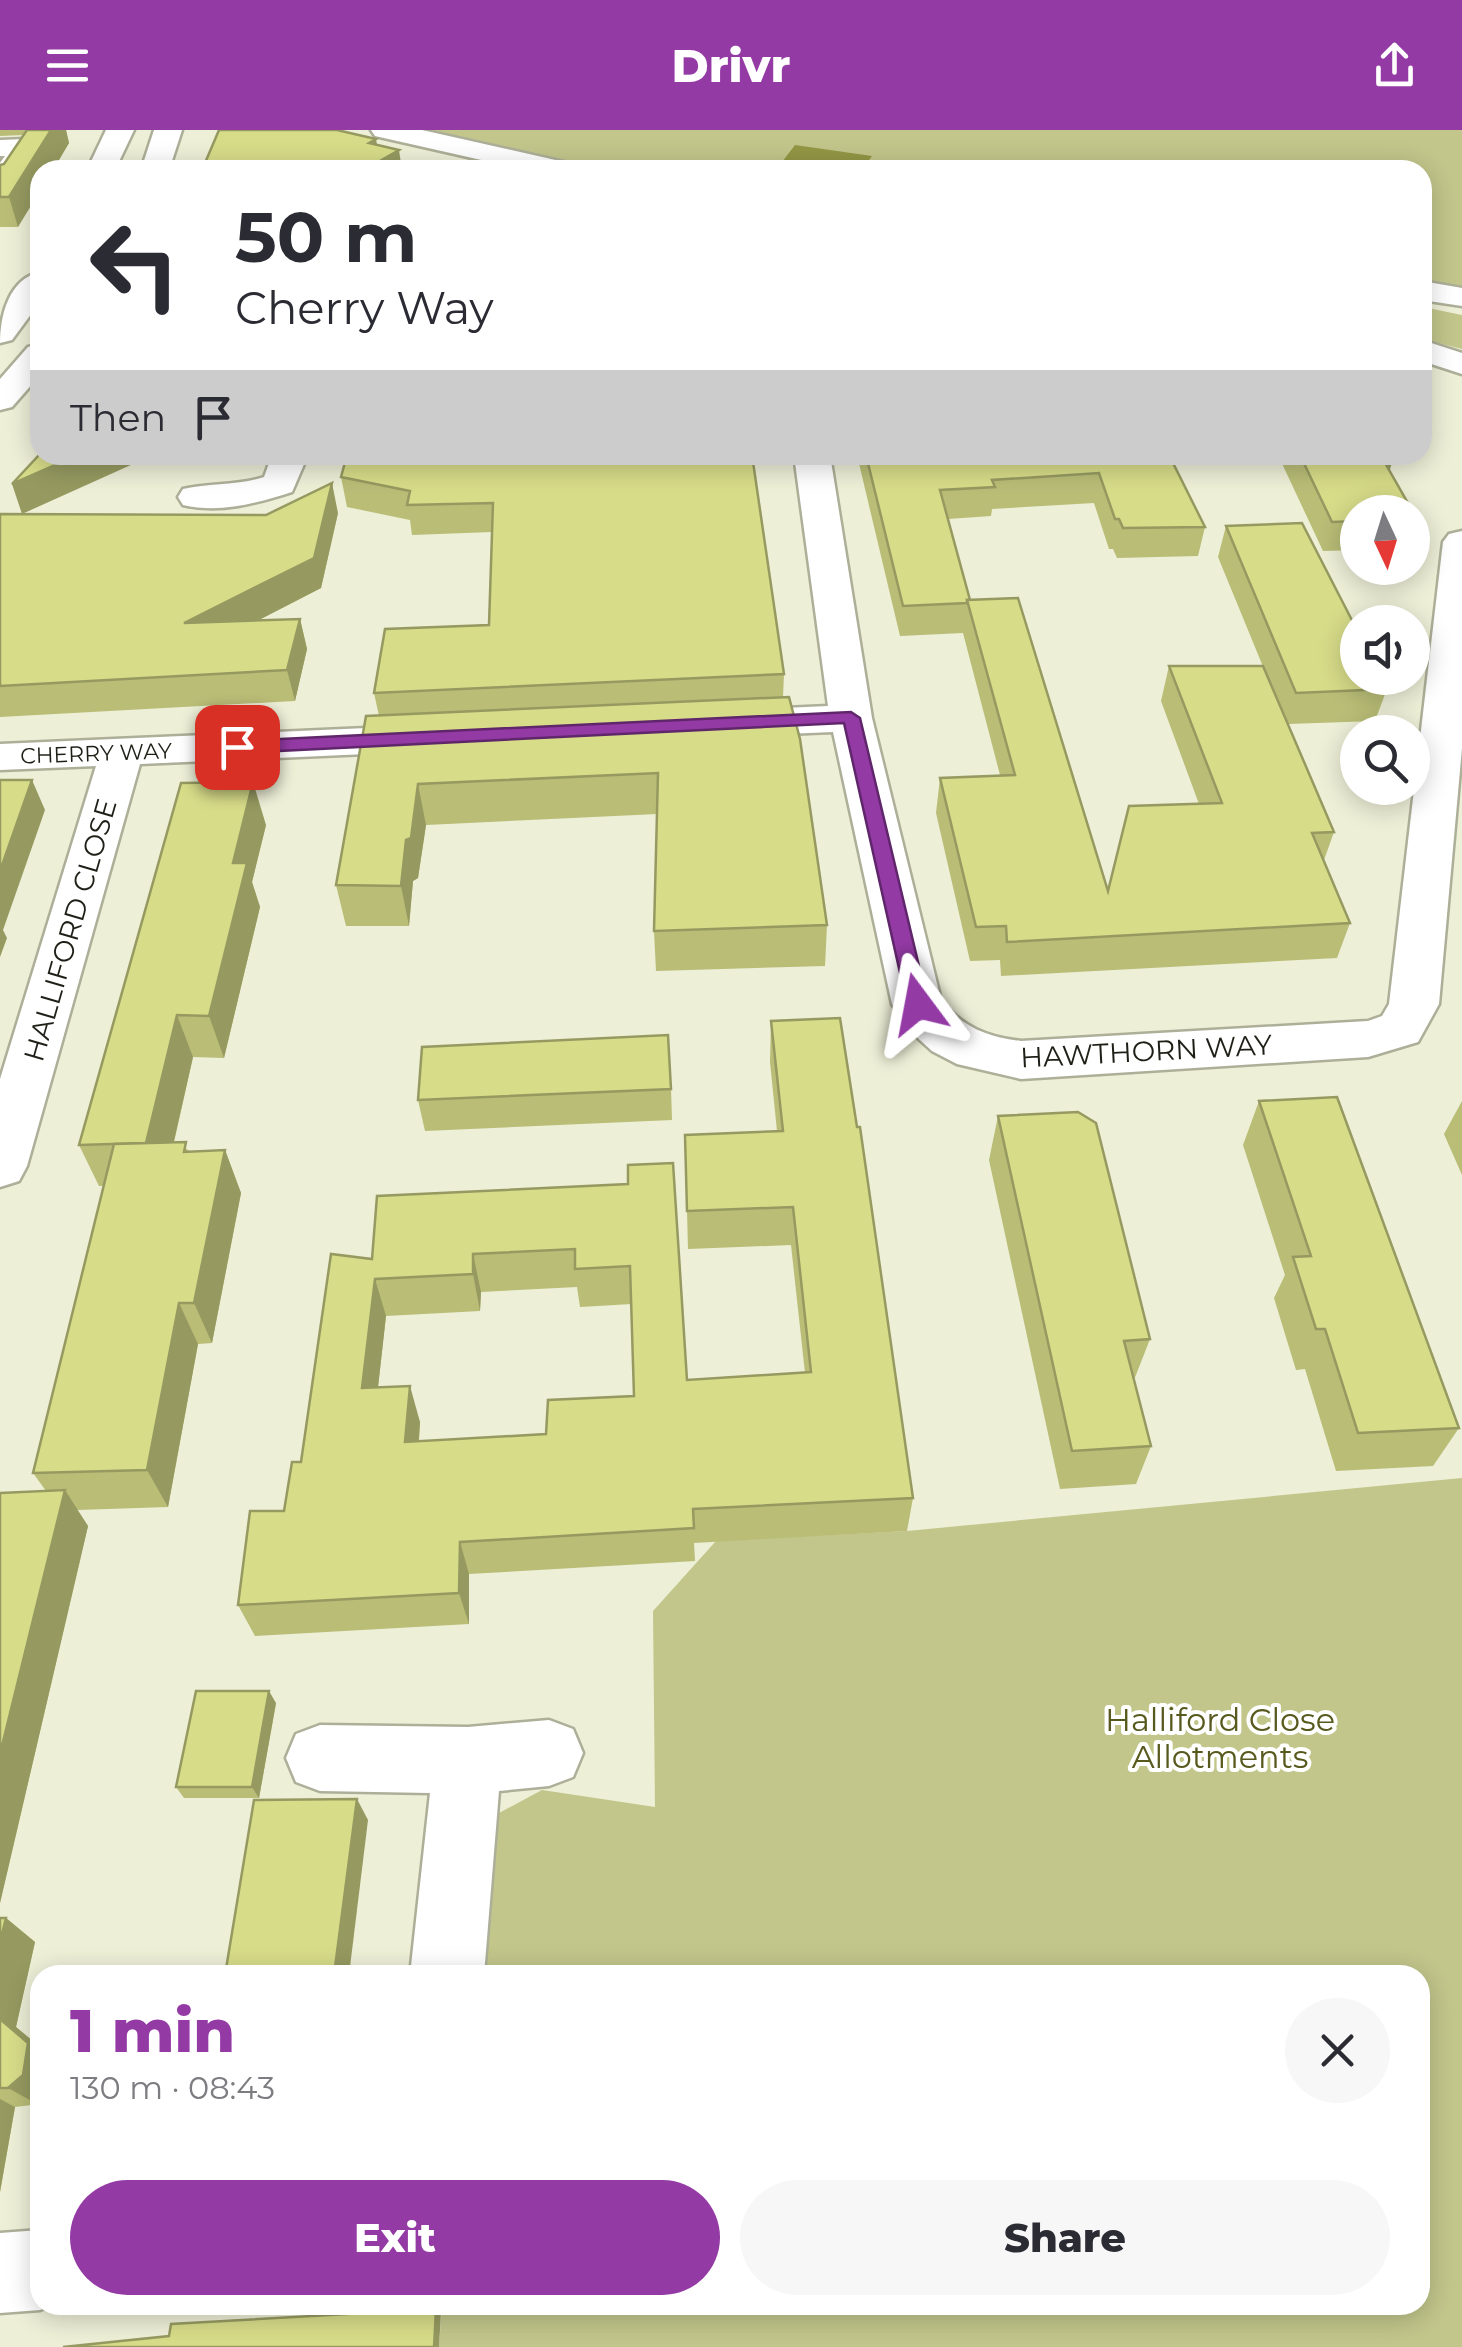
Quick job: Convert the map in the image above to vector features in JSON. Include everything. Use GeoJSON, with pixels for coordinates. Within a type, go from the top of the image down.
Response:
{"type":"FeatureCollection","features":[{"type":"Feature","properties":{"kind":"street"},"geometry":{"type":"LineString","coordinates":[[106,160],[120,130]]}},
{"type":"Feature","properties":{"kind":"street"},"geometry":{"type":"LineString","coordinates":[[385,130],[475,160]]}},
{"type":"Feature","properties":{"kind":"street"},"geometry":{"type":"LineString","coordinates":[[159,160],[170,132]]}},
{"type":"Feature","properties":{"kind":"street"},"geometry":{"type":"LineString","coordinates":[[0,186],[12,148],[52,136]]}},
{"type":"Feature","properties":{"kind":"street"},"geometry":{"type":"LineString","coordinates":[[1432,292],[1462,297]]}},
{"type":"Feature","properties":{"kind":"street"},"geometry":{"type":"LineString","coordinates":[[0,333],[30,294]]}},
{"type":"Feature","properties":{"kind":"street"},"geometry":{"type":"LineString","coordinates":[[1432,354],[1462,364]]}},
{"type":"Feature","properties":{"kind":"street"},"geometry":{"type":"LineString","coordinates":[[0,400],[30,366]]}},
{"type":"Feature","properties":{"kind":"street"},"geometry":{"type":"LineString","coordinates":[[196,497],[245,494],[279,484],[286,465]]}},
{"type":"Feature","properties":{"kind":"street","name":"HAWTHORN WAY"},"geometry":{"type":"LineString","coordinates":[[813,465],[851,718],[918,1004],[930,1025],[952,1044],[984,1056],[1022,1060],[1368,1039],[1400,1029],[1414,1004],[1462,542]]}},
{"type":"Feature","properties":{"kind":"street"},"geometry":{"type":"LineString","coordinates":[[674,726],[851,718]]}},
{"type":"Feature","properties":{"kind":"street","name":"CHERRY WAY"},"geometry":{"type":"LineString","coordinates":[[0,756],[477,736]]}},
{"type":"Feature","properties":{"kind":"street","name":"HALLIFORD CLOSE"},"geometry":{"type":"LineString","coordinates":[[0,1166],[122,752]]}},
{"type":"Feature","properties":{"kind":"street"},"geometry":{"type":"LineString","coordinates":[[320,1758],[468,1760],[549,1753]]}},
{"type":"Feature","properties":{"kind":"street"},"geometry":{"type":"LineString","coordinates":[[448,1965],[468,1760]]}},
{"type":"Feature","properties":{"kind":"street"},"geometry":{"type":"LineString","coordinates":[[0,2273],[30,2271]]}},
{"type":"Feature","properties":{"kind":"green space"},"geometry":{"type":"Polygon","coordinates":[[[421,130],[1462,130],[1462,297],[1432,292],[1432,160],[536,157],[421,130]]]}},
{"type":"Feature","properties":{"kind":"green space"},"geometry":{"type":"Polygon","coordinates":[[[1432,309],[1462,315],[1462,349],[1432,341],[1432,309]]]}},
{"type":"Feature","properties":{"kind":"green space","name":"Halliford Close Allotments"},"geometry":{"type":"Polygon","coordinates":[[[1462,1478],[1462,2347],[439,2347],[441,2315],[1430,2315],[1430,1965],[478,1965],[479,1880],[499,1813],[542,1790],[655,1807],[653,1611],[716,1541],[907,1531],[1462,1478]]]}},
{"type":"Feature","properties":{"kind":"shaded area"},"geometry":{"type":"Polygon","coordinates":[[[795,145],[872,156],[869,160],[784,160],[795,145]]]}},
{"type":"Feature","properties":{"kind":"building"},"geometry":{"type":"Polygon","coordinates":[[[27,130],[51,130],[9,197],[0,197],[0,165],[27,130]]]}},
{"type":"Feature","properties":{"kind":"building"},"geometry":{"type":"Polygon","coordinates":[[[219,130],[337,130],[376,139],[369,143],[399,150],[382,160],[206,160],[219,130]]]}},
{"type":"Feature","properties":{"kind":"building"},"geometry":{"type":"Polygon","coordinates":[[[30,465],[55,465],[12,484],[30,465]]]}},
{"type":"Feature","properties":{"kind":"building"},"geometry":{"type":"Polygon","coordinates":[[[344,465],[753,465],[784,674],[374,693],[385,629],[489,625],[493,503],[407,505],[410,491],[341,477],[344,465]]]}},
{"type":"Feature","properties":{"kind":"building"},"geometry":{"type":"Polygon","coordinates":[[[868,465],[1174,465],[1205,527],[1123,528],[1115,519],[1099,473],[992,480],[995,487],[940,490],[970,600],[903,606],[868,465]]]}},
{"type":"Feature","properties":{"kind":"building"},"geometry":{"type":"Polygon","coordinates":[[[1305,465],[1386,465],[1403,495],[1340,495],[1340,522],[1332,522],[1305,465]]]}},
{"type":"Feature","properties":{"kind":"building"},"geometry":{"type":"Polygon","coordinates":[[[332,483],[314,558],[184,623],[300,619],[287,670],[0,686],[0,514],[266,515],[332,483]]]}},
{"type":"Feature","properties":{"kind":"building"},"geometry":{"type":"Polygon","coordinates":[[[1302,523],[1344,605],[1340,605],[1340,691],[1296,693],[1226,526],[1302,523]]]}},
{"type":"Feature","properties":{"kind":"building"},"geometry":{"type":"Polygon","coordinates":[[[1018,598],[1108,891],[1129,806],[1222,803],[1169,666],[1263,666],[1334,832],[1312,833],[1350,923],[1007,942],[1006,926],[976,927],[940,778],[1015,775],[967,600],[1018,598]]]}},
{"type":"Feature","properties":{"kind":"building"},"geometry":{"type":"Polygon","coordinates":[[[789,697],[800,739],[827,925],[654,931],[658,773],[418,784],[401,886],[336,885],[366,716],[789,697]]]}},
{"type":"Feature","properties":{"kind":"building"},"geometry":{"type":"Polygon","coordinates":[[[0,780],[32,780],[0,871],[0,780]]]}},
{"type":"Feature","properties":{"kind":"building"},"geometry":{"type":"Polygon","coordinates":[[[253,782],[233,863],[247,863],[209,1016],[177,1015],[146,1143],[79,1145],[181,783],[253,782]]]}},
{"type":"Feature","properties":{"kind":"building"},"geometry":{"type":"Polygon","coordinates":[[[840,1018],[860,1127],[913,1498],[693,1509],[694,1528],[460,1542],[459,1593],[238,1605],[250,1511],[284,1511],[292,1462],[301,1462],[331,1254],[372,1259],[377,1196],[628,1184],[628,1165],[673,1163],[687,1380],[811,1372],[793,1207],[687,1211],[685,1135],[783,1131],[771,1021],[840,1018]],[[575,1249],[473,1254],[473,1274],[375,1279],[362,1388],[410,1386],[405,1442],[546,1434],[548,1400],[634,1396],[630,1266],[575,1269],[575,1249]]]}},
{"type":"Feature","properties":{"kind":"building"},"geometry":{"type":"Polygon","coordinates":[[[668,1035],[671,1089],[418,1100],[422,1047],[668,1035]]]}},
{"type":"Feature","properties":{"kind":"building"},"geometry":{"type":"Polygon","coordinates":[[[1337,1097],[1459,1428],[1358,1433],[1325,1329],[1316,1329],[1293,1257],[1311,1256],[1259,1101],[1337,1097]]]}},
{"type":"Feature","properties":{"kind":"building"},"geometry":{"type":"Polygon","coordinates":[[[1078,1112],[1096,1123],[1150,1339],[1124,1341],[1151,1446],[1072,1451],[998,1116],[1078,1112]]]}},
{"type":"Feature","properties":{"kind":"building"},"geometry":{"type":"Polygon","coordinates":[[[186,1142],[184,1152],[225,1150],[194,1303],[179,1303],[147,1470],[33,1473],[114,1144],[186,1142]]]}},
{"type":"Feature","properties":{"kind":"building"},"geometry":{"type":"Polygon","coordinates":[[[65,1490],[0,1754],[0,1493],[65,1490]]]}},
{"type":"Feature","properties":{"kind":"building"},"geometry":{"type":"Polygon","coordinates":[[[196,1691],[269,1691],[252,1787],[176,1787],[196,1691]]]}},
{"type":"Feature","properties":{"kind":"building"},"geometry":{"type":"Polygon","coordinates":[[[357,1799],[335,1965],[227,1965],[254,1800],[357,1799]]]}},
{"type":"Feature","properties":{"kind":"building"},"geometry":{"type":"Polygon","coordinates":[[[0,1918],[6,1918],[0,1942],[0,1918]]]}},
{"type":"Feature","properties":{"kind":"building"},"geometry":{"type":"Polygon","coordinates":[[[0,2019],[28,2043],[23,2075],[8,2088],[0,2088],[0,2019]]]}},
{"type":"Feature","properties":{"kind":"building"},"geometry":{"type":"Polygon","coordinates":[[[330,2315],[436,2315],[434,2347],[63,2347],[169,2336],[171,2324],[330,2315]]]}},
{"type":"Feature","properties":{"kind":"route"},"geometry":{"type":"LineString","coordinates":[[237,747],[851,718],[918,1004]]}}]}
